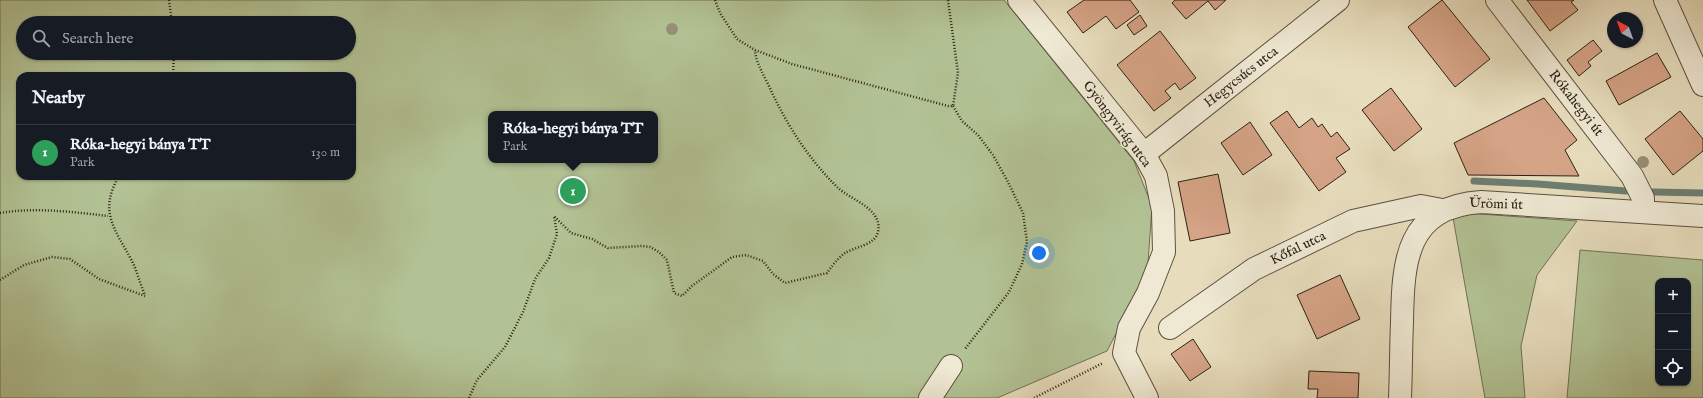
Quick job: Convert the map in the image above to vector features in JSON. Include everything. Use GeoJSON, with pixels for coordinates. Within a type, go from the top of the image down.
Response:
{"type":"FeatureCollection","features":[{"type":"Feature","properties":{"kind":"street","name":"Gyöngyvirág utca"},"geometry":{"type":"LineString","coordinates":[[1019,0],[1144,154],[1156,176],[1163,211],[1164,252],[1148,292],[1129,328],[1124,353]]}},
{"type":"Feature","properties":{"kind":"street","name":"Hegycsúcs utca"},"geometry":{"type":"LineString","coordinates":[[1144,154],[1338,0]]}},
{"type":"Feature","properties":{"kind":"street","name":"Rókahegyi út"},"geometry":{"type":"LineString","coordinates":[[1497,0],[1632,176],[1643,198],[1643,212]]}},
{"type":"Feature","properties":{"kind":"street"},"geometry":{"type":"LineString","coordinates":[[1665,0],[1703,85]]}},
{"type":"Feature","properties":{"kind":"street","name":"Ürömi út"},"geometry":{"type":"LineString","coordinates":[[1400,398],[1405,266],[1410,249],[1416,237],[1428,220],[1442,210],[1462,203],[1481,202],[1703,216]]}},
{"type":"Feature","properties":{"kind":"street","name":"Kőfal utca"},"geometry":{"type":"LineString","coordinates":[[1170,328],[1254,269],[1353,221],[1421,206],[1442,210]]}},
{"type":"Feature","properties":{"kind":"street"},"geometry":{"type":"LineString","coordinates":[[1124,353],[1147,398]]}},
{"type":"Feature","properties":{"kind":"street"},"geometry":{"type":"LineString","coordinates":[[930,398],[951,366]]}},
{"type":"Feature","properties":{"kind":"path"},"geometry":{"type":"LineString","coordinates":[[169,0],[171,16]]}},
{"type":"Feature","properties":{"kind":"path"},"geometry":{"type":"LineString","coordinates":[[715,0],[720,13],[737,39],[755,50],[792,64],[948,106],[953,106]]}},
{"type":"Feature","properties":{"kind":"path"},"geometry":{"type":"LineString","coordinates":[[948,0],[958,73],[953,106],[962,121],[978,135],[993,155],[1023,213],[1028,242],[1022,264],[1009,292],[979,334],[951,366]]}},
{"type":"Feature","properties":{"kind":"path"},"geometry":{"type":"LineString","coordinates":[[469,398],[477,380],[505,347],[523,312],[535,279],[549,258],[557,234],[554,216],[571,233],[592,239],[608,248],[650,246],[667,260],[674,293],[682,296],[692,286],[732,257],[746,255],[763,261],[773,274],[785,283],[827,274],[836,261],[845,254],[871,241],[878,233],[877,220],[867,207],[839,188],[820,168],[795,136],[768,84],[756,58],[755,50]]}},
{"type":"Feature","properties":{"kind":"path"},"geometry":{"type":"LineString","coordinates":[[173,72],[174,60]]}},
{"type":"Feature","properties":{"kind":"path"},"geometry":{"type":"LineString","coordinates":[[0,280],[24,265],[52,258],[70,259],[99,279],[145,296],[132,262],[119,240],[108,216],[112,187],[116,180]]}},
{"type":"Feature","properties":{"kind":"path"},"geometry":{"type":"LineString","coordinates":[[0,213],[18,210],[69,212],[108,216]]}},
{"type":"Feature","properties":{"kind":"path"},"geometry":{"type":"LineString","coordinates":[[1034,398],[1124,353]]}},
{"type":"Feature","properties":{"kind":"green space"},"geometry":{"type":"Polygon","coordinates":[[[0,0],[1004,0],[1134,161],[1152,206],[1148,263],[1135,297],[1107,351],[997,398],[0,398],[0,0]]]}},
{"type":"Feature","properties":{"kind":"green space"},"geometry":{"type":"Polygon","coordinates":[[[1452,212],[1577,221],[1537,275],[1521,346],[1525,398],[1485,398],[1452,212]]]}},
{"type":"Feature","properties":{"kind":"green space"},"geometry":{"type":"Polygon","coordinates":[[[1580,250],[1703,260],[1703,398],[1567,398],[1580,250]]]}},
{"type":"Feature","properties":{"kind":"building"},"geometry":{"type":"Polygon","coordinates":[[[1084,0],[1130,0],[1139,12],[1116,29],[1106,16],[1083,33],[1067,12],[1084,0]]]}},
{"type":"Feature","properties":{"kind":"building"},"geometry":{"type":"Polygon","coordinates":[[[1175,0],[1226,0],[1215,10],[1208,1],[1186,19],[1172,3],[1175,0]]]}},
{"type":"Feature","properties":{"kind":"building"},"geometry":{"type":"Polygon","coordinates":[[[1442,0],[1490,59],[1455,87],[1408,27],[1442,0]]]}},
{"type":"Feature","properties":{"kind":"building"},"geometry":{"type":"Polygon","coordinates":[[[1527,0],[1574,0],[1571,2],[1578,10],[1550,31],[1527,0]]]}},
{"type":"Feature","properties":{"kind":"building"},"geometry":{"type":"Polygon","coordinates":[[[1140,15],[1147,26],[1134,35],[1127,25],[1140,15]]]}},
{"type":"Feature","properties":{"kind":"building"},"geometry":{"type":"Polygon","coordinates":[[[1160,31],[1196,78],[1180,90],[1175,83],[1165,91],[1171,98],[1154,111],[1117,65],[1160,31]]]}},
{"type":"Feature","properties":{"kind":"building"},"geometry":{"type":"Polygon","coordinates":[[[1593,40],[1602,51],[1588,62],[1591,66],[1579,76],[1567,60],[1593,40]]]}},
{"type":"Feature","properties":{"kind":"building"},"geometry":{"type":"Polygon","coordinates":[[[1657,53],[1671,77],[1619,105],[1606,81],[1657,53]]]}},
{"type":"Feature","properties":{"kind":"building"},"geometry":{"type":"Polygon","coordinates":[[[1391,88],[1422,129],[1394,151],[1362,110],[1391,88]]]}},
{"type":"Feature","properties":{"kind":"building"},"geometry":{"type":"Polygon","coordinates":[[[1544,98],[1577,140],[1565,150],[1579,176],[1468,175],[1454,143],[1544,98]]]}},
{"type":"Feature","properties":{"kind":"building"},"geometry":{"type":"Polygon","coordinates":[[[1287,111],[1299,128],[1312,118],[1318,127],[1322,124],[1331,137],[1337,132],[1350,149],[1336,158],[1346,172],[1319,191],[1270,123],[1287,111]]]}},
{"type":"Feature","properties":{"kind":"building"},"geometry":{"type":"Polygon","coordinates":[[[1680,111],[1703,139],[1703,151],[1673,175],[1645,139],[1680,111]]]}},
{"type":"Feature","properties":{"kind":"building"},"geometry":{"type":"Polygon","coordinates":[[[1250,122],[1272,155],[1243,175],[1221,143],[1250,122]]]}},
{"type":"Feature","properties":{"kind":"building"},"geometry":{"type":"Polygon","coordinates":[[[1218,174],[1230,233],[1190,241],[1178,182],[1218,174]]]}},
{"type":"Feature","properties":{"kind":"building"},"geometry":{"type":"Polygon","coordinates":[[[1340,275],[1360,319],[1317,339],[1297,295],[1340,275]]]}},
{"type":"Feature","properties":{"kind":"building"},"geometry":{"type":"Polygon","coordinates":[[[1193,339],[1211,367],[1190,381],[1171,354],[1193,339]]]}},
{"type":"Feature","properties":{"kind":"building"},"geometry":{"type":"Polygon","coordinates":[[[1309,371],[1359,373],[1358,398],[1317,398],[1318,389],[1308,389],[1309,371]]]}},
{"type":"Feature","properties":{"kind":"waterway"},"geometry":{"type":"LineString","coordinates":[[1474,181],[1538,184],[1626,191]]}},
{"type":"Feature","properties":{"kind":"waterway"},"geometry":{"type":"LineString","coordinates":[[1653,192],[1703,193]]}},
{"type":"Feature","properties":{"kind":"place","name":"Róka-hegyi bánya TT"},"geometry":{"type":"Point","coordinates":[573,191]}}]}
